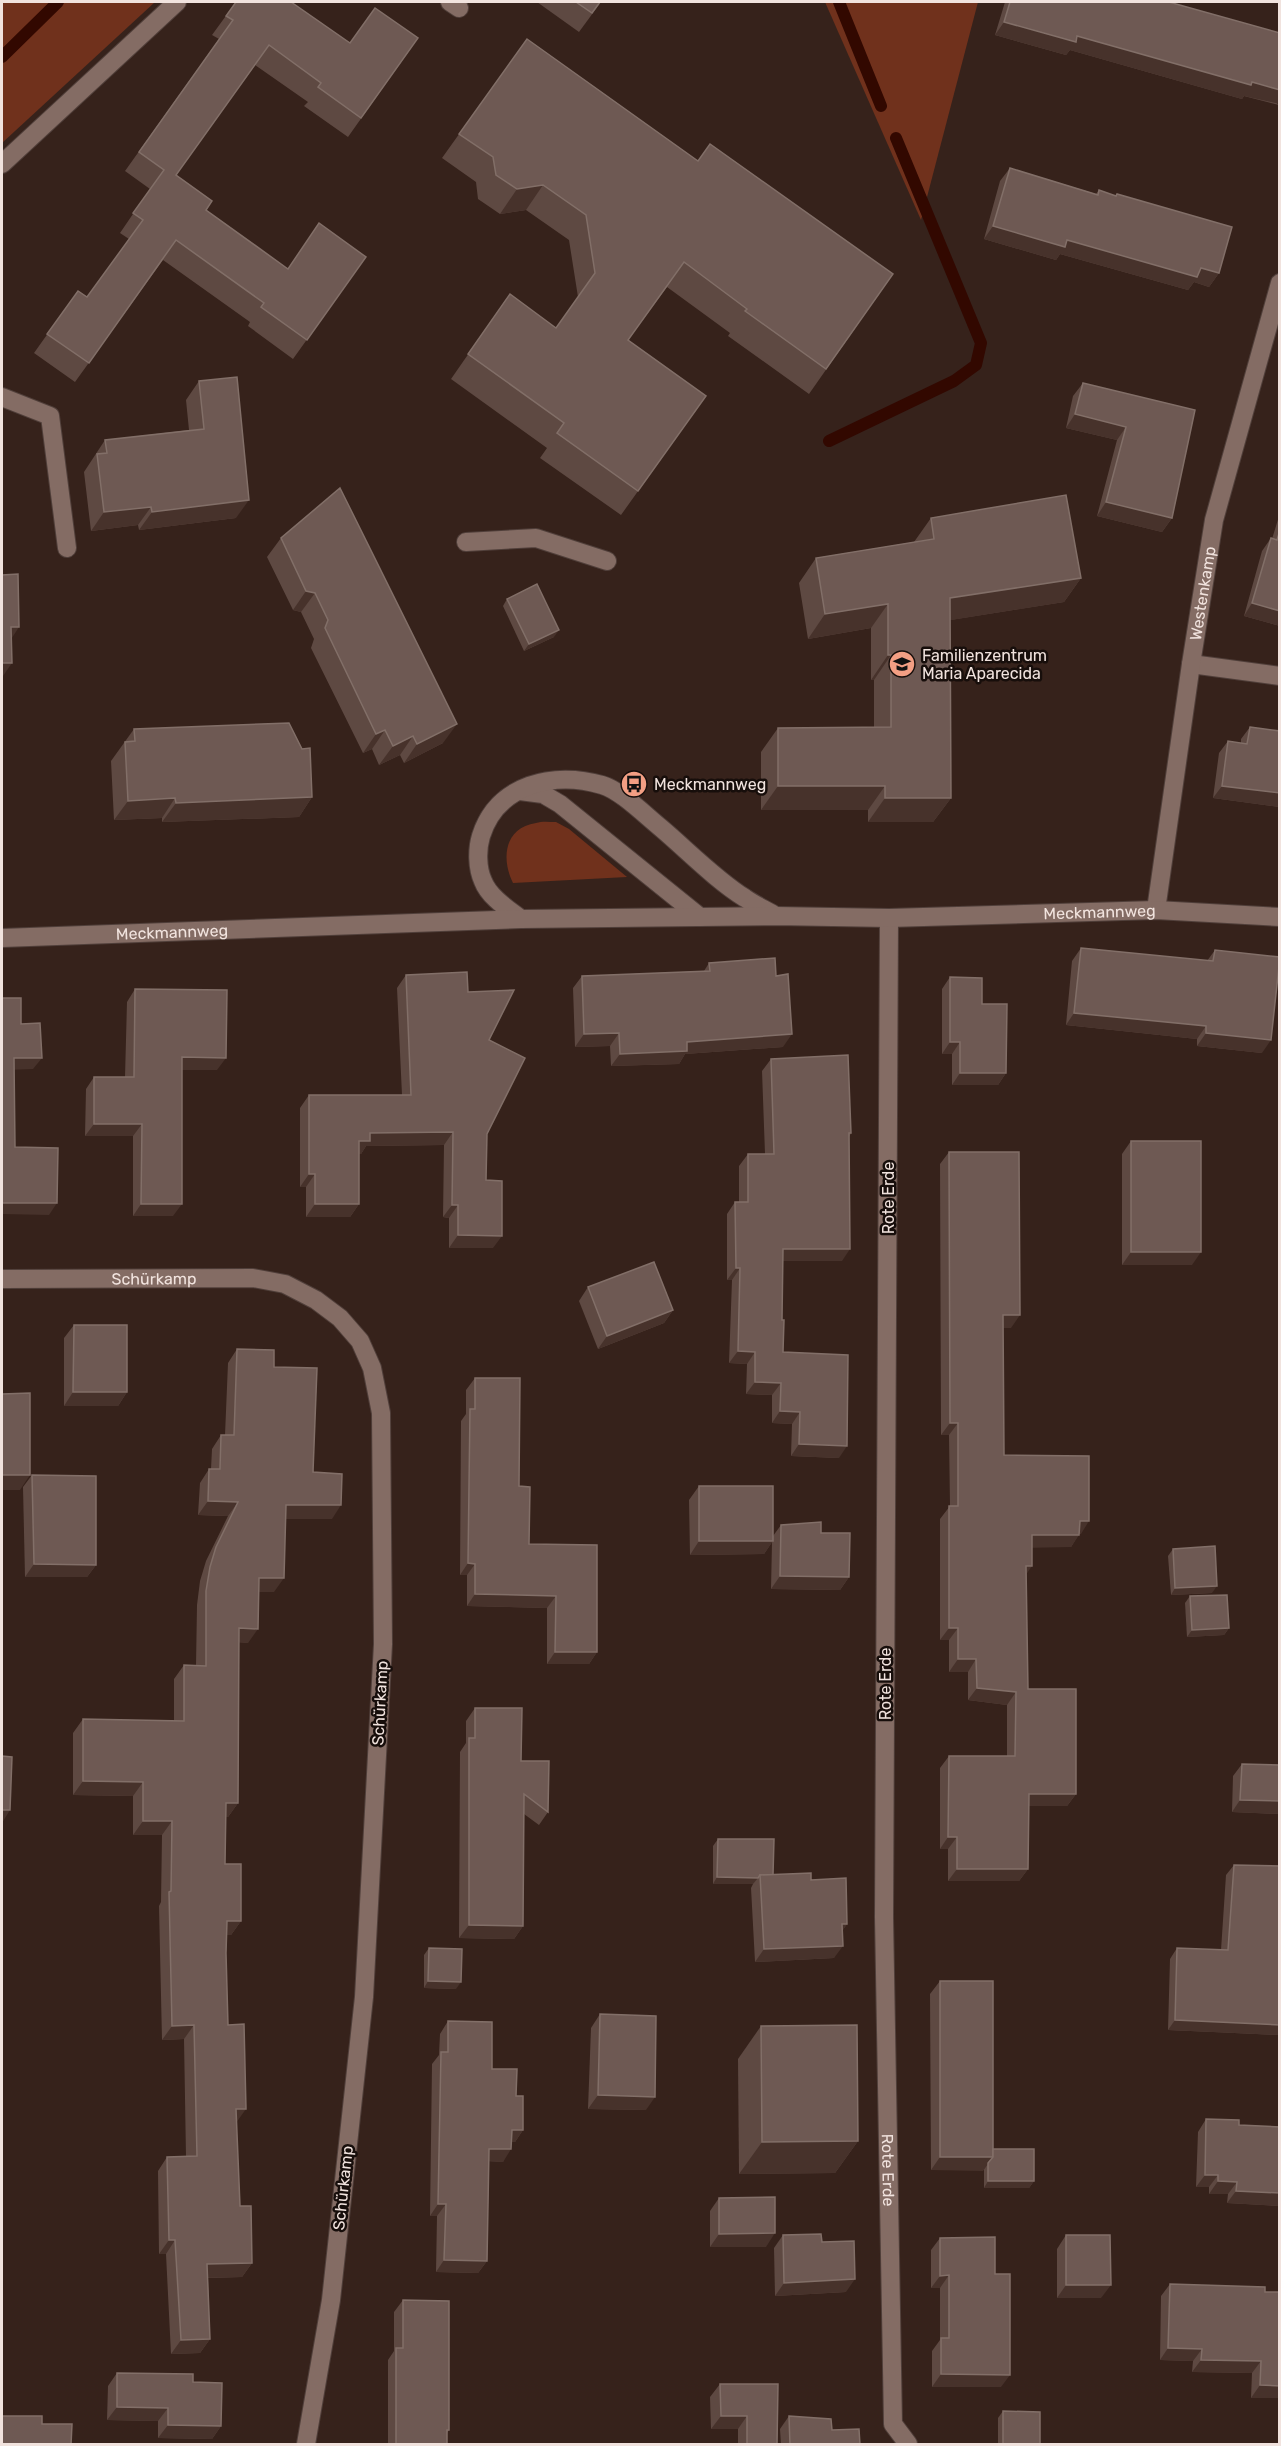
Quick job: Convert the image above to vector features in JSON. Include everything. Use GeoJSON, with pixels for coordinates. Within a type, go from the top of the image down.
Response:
{"type":"FeatureCollection","features":[{"type":"Feature","properties":{"kind":"street"},"geometry":{"type":"LineString","coordinates":[[2,164],[177,2]]}},
{"type":"Feature","properties":{"kind":"street","name":"Westenkamp"},"geometry":{"type":"LineString","coordinates":[[1156,910],[1214,520],[1280,283]]}},
{"type":"Feature","properties":{"kind":"street"},"geometry":{"type":"LineString","coordinates":[[2,397],[50,416],[67,548]]}},
{"type":"Feature","properties":{"kind":"street"},"geometry":{"type":"LineString","coordinates":[[466,542],[536,538],[607,561]]}},
{"type":"Feature","properties":{"kind":"street"},"geometry":{"type":"LineString","coordinates":[[1191,664],[1280,676]]}},
{"type":"Feature","properties":{"kind":"street","name":"Meckmannweg"},"geometry":{"type":"LineString","coordinates":[[521,919],[495,898],[483,882],[479,862],[479,844],[486,820],[500,802],[518,791],[540,782],[575,780],[604,785],[636,807],[743,897],[776,916]]}},
{"type":"Feature","properties":{"kind":"street"},"geometry":{"type":"LineString","coordinates":[[518,791],[543,794],[560,804],[700,917]]}},
{"type":"Feature","properties":{"kind":"street","name":"Meckmannweg"},"geometry":{"type":"LineString","coordinates":[[2,938],[521,919],[776,916],[889,918],[1156,910],[1280,917]]}},
{"type":"Feature","properties":{"kind":"street","name":"Rote Erde"},"geometry":{"type":"LineString","coordinates":[[889,918],[884,1917],[893,2424],[908,2445]]}},
{"type":"Feature","properties":{"kind":"street","name":"Schürkamp"},"geometry":{"type":"LineString","coordinates":[[2,1279],[253,1278],[285,1284],[316,1300],[340,1318],[360,1341],[372,1368],[381,1413],[383,1644],[364,1997],[331,2300],[306,2445]]}},
{"type":"Feature","properties":{"kind":"shaded area"},"geometry":{"type":"Polygon","coordinates":[[[2,2],[155,2],[2,143],[2,2]]]}},
{"type":"Feature","properties":{"kind":"shaded area"},"geometry":{"type":"Polygon","coordinates":[[[825,2],[978,2],[921,220],[825,2]]]}},
{"type":"Feature","properties":{"kind":"shaded area"},"geometry":{"type":"Polygon","coordinates":[[[541,822],[556,822],[569,829],[627,877],[513,883],[507,864],[511,838],[525,826],[541,822]]]}},
{"type":"Feature","properties":{"kind":"building"},"geometry":{"type":"Polygon","coordinates":[[[236,2],[291,2],[350,43],[375,8],[418,38],[361,118],[318,87],[321,83],[269,45],[176,175],[212,201],[206,210],[288,269],[319,223],[366,257],[307,340],[261,307],[264,303],[176,240],[89,363],[47,334],[78,291],[87,297],[143,220],[133,213],[164,170],[139,152],[233,20],[226,16],[236,2]]]}},
{"type":"Feature","properties":{"kind":"building"},"geometry":{"type":"Polygon","coordinates":[[[576,2],[600,2],[592,13],[576,2]]]}},
{"type":"Feature","properties":{"kind":"building"},"geometry":{"type":"Polygon","coordinates":[[[1010,2],[1169,2],[1280,33],[1280,90],[1252,82],[1251,85],[1077,36],[1076,42],[1004,22],[1010,2]]]}},
{"type":"Feature","properties":{"kind":"building"},"geometry":{"type":"Polygon","coordinates":[[[527,39],[698,161],[710,144],[893,274],[826,369],[745,311],[747,309],[684,262],[628,340],[706,396],[638,491],[557,433],[564,423],[468,354],[510,294],[556,328],[595,273],[586,215],[543,185],[517,189],[496,175],[493,157],[459,134],[527,39]]]}},
{"type":"Feature","properties":{"kind":"building"},"geometry":{"type":"Polygon","coordinates":[[[1010,168],[1098,195],[1099,190],[1116,196],[1117,194],[1232,227],[1219,273],[1201,268],[1197,277],[1067,240],[1065,247],[993,226],[1010,168]]]}},
{"type":"Feature","properties":{"kind":"building"},"geometry":{"type":"Polygon","coordinates":[[[237,377],[249,500],[152,512],[151,507],[104,512],[97,454],[107,453],[105,440],[204,429],[199,381],[237,377]]]}},
{"type":"Feature","properties":{"kind":"building"},"geometry":{"type":"Polygon","coordinates":[[[1083,383],[1195,410],[1172,518],[1106,502],[1126,427],[1075,414],[1083,383]]]}},
{"type":"Feature","properties":{"kind":"building"},"geometry":{"type":"Polygon","coordinates":[[[340,488],[457,724],[417,744],[413,736],[393,746],[385,730],[376,734],[325,628],[328,620],[315,593],[306,591],[281,538],[340,488]]]}},
{"type":"Feature","properties":{"kind":"building","name":"Familienzentrum Maria Aparecida"},"geometry":{"type":"Polygon","coordinates":[[[1066,495],[1081,578],[950,598],[951,798],[885,798],[885,786],[778,786],[778,728],[891,727],[888,604],[825,614],[816,558],[934,539],[931,518],[1066,495]]]}},
{"type":"Feature","properties":{"kind":"building"},"geometry":{"type":"Polygon","coordinates":[[[1280,530],[1280,611],[1252,603],[1271,538],[1277,540],[1280,530]]]}},
{"type":"Feature","properties":{"kind":"building"},"geometry":{"type":"Polygon","coordinates":[[[18,574],[19,627],[11,627],[12,663],[2,663],[2,575],[18,574]]]}},
{"type":"Feature","properties":{"kind":"building"},"geometry":{"type":"Polygon","coordinates":[[[537,584],[559,630],[529,644],[507,599],[537,584]]]}},
{"type":"Feature","properties":{"kind":"building"},"geometry":{"type":"Polygon","coordinates":[[[289,723],[302,749],[310,748],[312,797],[176,803],[175,798],[128,801],[125,742],[135,741],[134,729],[289,723]]]}},
{"type":"Feature","properties":{"kind":"building"},"geometry":{"type":"Polygon","coordinates":[[[1250,727],[1280,731],[1280,793],[1222,786],[1228,741],[1247,744],[1250,727]]]}},
{"type":"Feature","properties":{"kind":"building"},"geometry":{"type":"Polygon","coordinates":[[[1081,948],[1213,961],[1215,950],[1280,957],[1271,1040],[1206,1033],[1206,1026],[1074,1013],[1081,948]]]}},
{"type":"Feature","properties":{"kind":"building"},"geometry":{"type":"Polygon","coordinates":[[[775,958],[776,976],[788,974],[792,1034],[687,1042],[687,1051],[620,1054],[619,1033],[584,1034],[582,976],[710,971],[709,963],[775,958]]]}},
{"type":"Feature","properties":{"kind":"building"},"geometry":{"type":"Polygon","coordinates":[[[467,972],[468,992],[514,990],[489,1040],[525,1058],[487,1134],[486,1180],[502,1181],[502,1236],[458,1235],[458,1205],[452,1205],[453,1132],[370,1133],[370,1141],[359,1141],[359,1204],[315,1204],[315,1174],[309,1174],[309,1095],[411,1095],[406,975],[467,972]]]}},
{"type":"Feature","properties":{"kind":"building"},"geometry":{"type":"Polygon","coordinates":[[[950,977],[982,978],[982,1004],[1007,1004],[1006,1073],[960,1073],[960,1042],[950,1042],[950,977]]]}},
{"type":"Feature","properties":{"kind":"building"},"geometry":{"type":"Polygon","coordinates":[[[135,989],[227,990],[226,1058],[182,1057],[182,1204],[141,1204],[142,1124],[94,1124],[94,1077],[134,1077],[135,989]]]}},
{"type":"Feature","properties":{"kind":"building"},"geometry":{"type":"Polygon","coordinates":[[[2,998],[21,998],[21,1024],[40,1023],[42,1058],[14,1058],[15,1147],[58,1148],[57,1203],[2,1203],[2,998]]]}},
{"type":"Feature","properties":{"kind":"building"},"geometry":{"type":"Polygon","coordinates":[[[848,1055],[851,1133],[849,1133],[850,1249],[783,1249],[782,1320],[784,1320],[783,1352],[848,1355],[847,1446],[799,1444],[800,1412],[780,1411],[781,1383],[755,1382],[755,1352],[738,1351],[740,1268],[736,1268],[735,1202],[748,1202],[748,1154],[774,1154],[771,1059],[848,1055]]]}},
{"type":"Feature","properties":{"kind":"building"},"geometry":{"type":"Polygon","coordinates":[[[1131,1141],[1201,1141],[1201,1252],[1131,1252],[1131,1141]]]}},
{"type":"Feature","properties":{"kind":"building"},"geometry":{"type":"Polygon","coordinates":[[[949,1152],[1019,1152],[1020,1315],[1003,1315],[1004,1455],[1089,1456],[1089,1521],[1080,1521],[1079,1535],[1032,1535],[1032,1566],[1026,1566],[1028,1689],[1076,1689],[1076,1794],[1029,1794],[1028,1869],[957,1869],[957,1837],[948,1837],[949,1756],[1015,1756],[1016,1692],[977,1688],[976,1659],[958,1659],[958,1628],[949,1628],[949,1506],[958,1506],[958,1423],[950,1423],[949,1152]]]}},
{"type":"Feature","properties":{"kind":"building"},"geometry":{"type":"Polygon","coordinates":[[[654,1262],[673,1310],[607,1336],[588,1287],[654,1262]]]}},
{"type":"Feature","properties":{"kind":"building"},"geometry":{"type":"Polygon","coordinates":[[[74,1325],[127,1325],[127,1392],[73,1392],[74,1325]]]}},
{"type":"Feature","properties":{"kind":"building"},"geometry":{"type":"Polygon","coordinates":[[[237,1349],[274,1350],[274,1367],[317,1368],[313,1472],[342,1474],[341,1505],[286,1505],[284,1578],[259,1578],[258,1629],[239,1628],[238,1803],[226,1803],[225,1864],[241,1864],[241,1921],[227,1921],[226,1953],[228,2025],[244,2024],[246,2109],[236,2109],[240,2206],[251,2206],[252,2263],[207,2264],[210,2339],[181,2340],[175,2240],[169,2240],[167,2157],[197,2156],[194,2025],[172,2026],[169,1892],[171,1891],[172,1821],[143,1821],[143,1782],[83,1781],[83,1719],[184,1721],[184,1665],[206,1666],[206,1591],[210,1567],[216,1547],[238,1502],[208,1501],[209,1469],[220,1469],[221,1435],[234,1435],[237,1349]]]}},
{"type":"Feature","properties":{"kind":"building"},"geometry":{"type":"Polygon","coordinates":[[[475,1378],[520,1378],[519,1486],[530,1487],[529,1544],[597,1545],[597,1652],[555,1652],[556,1596],[475,1594],[475,1564],[468,1563],[470,1409],[475,1409],[475,1378]]]}},
{"type":"Feature","properties":{"kind":"building"},"geometry":{"type":"Polygon","coordinates":[[[30,1393],[30,1475],[2,1475],[2,1394],[30,1393]]]}},
{"type":"Feature","properties":{"kind":"building"},"geometry":{"type":"Polygon","coordinates":[[[32,1475],[96,1476],[96,1565],[34,1564],[32,1475]]]}},
{"type":"Feature","properties":{"kind":"building"},"geometry":{"type":"Polygon","coordinates":[[[699,1486],[773,1486],[773,1541],[699,1541],[699,1486]]]}},
{"type":"Feature","properties":{"kind":"building"},"geometry":{"type":"Polygon","coordinates":[[[821,1522],[821,1533],[850,1533],[849,1577],[780,1576],[781,1525],[821,1522]]]}},
{"type":"Feature","properties":{"kind":"building"},"geometry":{"type":"Polygon","coordinates":[[[1215,1546],[1217,1586],[1175,1588],[1173,1549],[1215,1546]]]}},
{"type":"Feature","properties":{"kind":"building"},"geometry":{"type":"Polygon","coordinates":[[[1227,1595],[1229,1628],[1192,1630],[1190,1596],[1227,1595]]]}},
{"type":"Feature","properties":{"kind":"building"},"geometry":{"type":"Polygon","coordinates":[[[475,1708],[522,1708],[521,1761],[549,1761],[548,1812],[524,1794],[523,1926],[469,1925],[469,1738],[475,1738],[475,1708]]]}},
{"type":"Feature","properties":{"kind":"building"},"geometry":{"type":"Polygon","coordinates":[[[2,1756],[12,1757],[10,1810],[2,1810],[2,1756]]]}},
{"type":"Feature","properties":{"kind":"building"},"geometry":{"type":"Polygon","coordinates":[[[1242,1764],[1280,1765],[1280,1801],[1240,1800],[1242,1764]]]}},
{"type":"Feature","properties":{"kind":"building"},"geometry":{"type":"Polygon","coordinates":[[[718,1839],[774,1839],[773,1875],[760,1875],[758,1878],[717,1877],[718,1839]]]}},
{"type":"Feature","properties":{"kind":"building"},"geometry":{"type":"Polygon","coordinates":[[[1234,1865],[1280,1866],[1280,2025],[1175,2020],[1177,1948],[1228,1950],[1234,1865]]]}},
{"type":"Feature","properties":{"kind":"building"},"geometry":{"type":"Polygon","coordinates":[[[811,1873],[811,1880],[846,1878],[847,1924],[842,1924],[843,1946],[764,1949],[760,1875],[811,1873]]]}},
{"type":"Feature","properties":{"kind":"building"},"geometry":{"type":"Polygon","coordinates":[[[429,1948],[462,1949],[461,1982],[428,1981],[429,1948]]]}},
{"type":"Feature","properties":{"kind":"building"},"geometry":{"type":"Polygon","coordinates":[[[940,1981],[993,1981],[993,2157],[940,2157],[940,1981]]]}},
{"type":"Feature","properties":{"kind":"building"},"geometry":{"type":"Polygon","coordinates":[[[600,2014],[656,2016],[655,2097],[598,2095],[600,2014]]]}},
{"type":"Feature","properties":{"kind":"building"},"geometry":{"type":"Polygon","coordinates":[[[448,2021],[492,2022],[492,2069],[517,2069],[516,2096],[523,2096],[523,2130],[512,2130],[511,2149],[489,2149],[487,2261],[444,2260],[446,2204],[438,2204],[441,2052],[448,2052],[448,2021]]]}},
{"type":"Feature","properties":{"kind":"building"},"geometry":{"type":"Polygon","coordinates":[[[857,2025],[858,2141],[762,2142],[761,2026],[857,2025]]]}},
{"type":"Feature","properties":{"kind":"building"},"geometry":{"type":"Polygon","coordinates":[[[1206,2119],[1239,2120],[1239,2125],[1280,2127],[1280,2193],[1236,2191],[1237,2182],[1218,2181],[1218,2175],[1205,2175],[1206,2119]]]}},
{"type":"Feature","properties":{"kind":"building"},"geometry":{"type":"Polygon","coordinates":[[[993,2149],[1034,2149],[1034,2181],[988,2181],[988,2163],[993,2157],[993,2149]]]}},
{"type":"Feature","properties":{"kind":"building"},"geometry":{"type":"Polygon","coordinates":[[[775,2197],[775,2233],[719,2234],[719,2198],[775,2197]]]}},
{"type":"Feature","properties":{"kind":"building"},"geometry":{"type":"Polygon","coordinates":[[[821,2234],[822,2242],[854,2241],[855,2279],[784,2283],[783,2235],[821,2234]]]}},
{"type":"Feature","properties":{"kind":"building"},"geometry":{"type":"Polygon","coordinates":[[[1066,2235],[1110,2235],[1111,2285],[1066,2285],[1066,2235]]]}},
{"type":"Feature","properties":{"kind":"building"},"geometry":{"type":"Polygon","coordinates":[[[995,2237],[995,2274],[1010,2274],[1010,2375],[941,2374],[941,2338],[949,2338],[949,2275],[940,2276],[940,2238],[995,2237]]]}},
{"type":"Feature","properties":{"kind":"building"},"geometry":{"type":"Polygon","coordinates":[[[1170,2284],[1265,2287],[1265,2292],[1280,2292],[1280,2386],[1260,2385],[1261,2361],[1201,2360],[1202,2349],[1168,2348],[1170,2284]]]}},
{"type":"Feature","properties":{"kind":"building"},"geometry":{"type":"Polygon","coordinates":[[[403,2300],[449,2301],[447,2445],[396,2445],[396,2348],[403,2348],[403,2300]]]}},
{"type":"Feature","properties":{"kind":"building"},"geometry":{"type":"Polygon","coordinates":[[[117,2373],[193,2374],[193,2382],[222,2383],[221,2426],[168,2425],[168,2408],[117,2407],[117,2373]]]}},
{"type":"Feature","properties":{"kind":"building"},"geometry":{"type":"Polygon","coordinates":[[[720,2384],[778,2384],[777,2445],[747,2445],[747,2416],[721,2416],[720,2384]]]}},
{"type":"Feature","properties":{"kind":"building"},"geometry":{"type":"Polygon","coordinates":[[[1003,2411],[1040,2412],[1040,2445],[1003,2445],[1003,2411]]]}},
{"type":"Feature","properties":{"kind":"building"},"geometry":{"type":"Polygon","coordinates":[[[2,2416],[42,2416],[42,2424],[72,2424],[71,2445],[2,2445],[2,2416]]]}},
{"type":"Feature","properties":{"kind":"building"},"geometry":{"type":"Polygon","coordinates":[[[789,2416],[831,2419],[832,2430],[859,2429],[860,2445],[790,2445],[789,2416]]]}},
{"type":"Feature","properties":{"kind":"waterway"},"geometry":{"type":"LineString","coordinates":[[2,57],[58,2]]}},
{"type":"Feature","properties":{"kind":"waterway"},"geometry":{"type":"LineString","coordinates":[[839,2],[881,106]]}},
{"type":"Feature","properties":{"kind":"waterway"},"geometry":{"type":"LineString","coordinates":[[829,441],[954,381],[976,365],[981,343],[896,138]]}},
{"type":"Feature","properties":{"kind":"place","name":"Familienzentrum Maria Aparecida"},"geometry":{"type":"Point","coordinates":[902,664]}},
{"type":"Feature","properties":{"kind":"place","name":"Meckmannweg"},"geometry":{"type":"Point","coordinates":[634,784]}}]}
